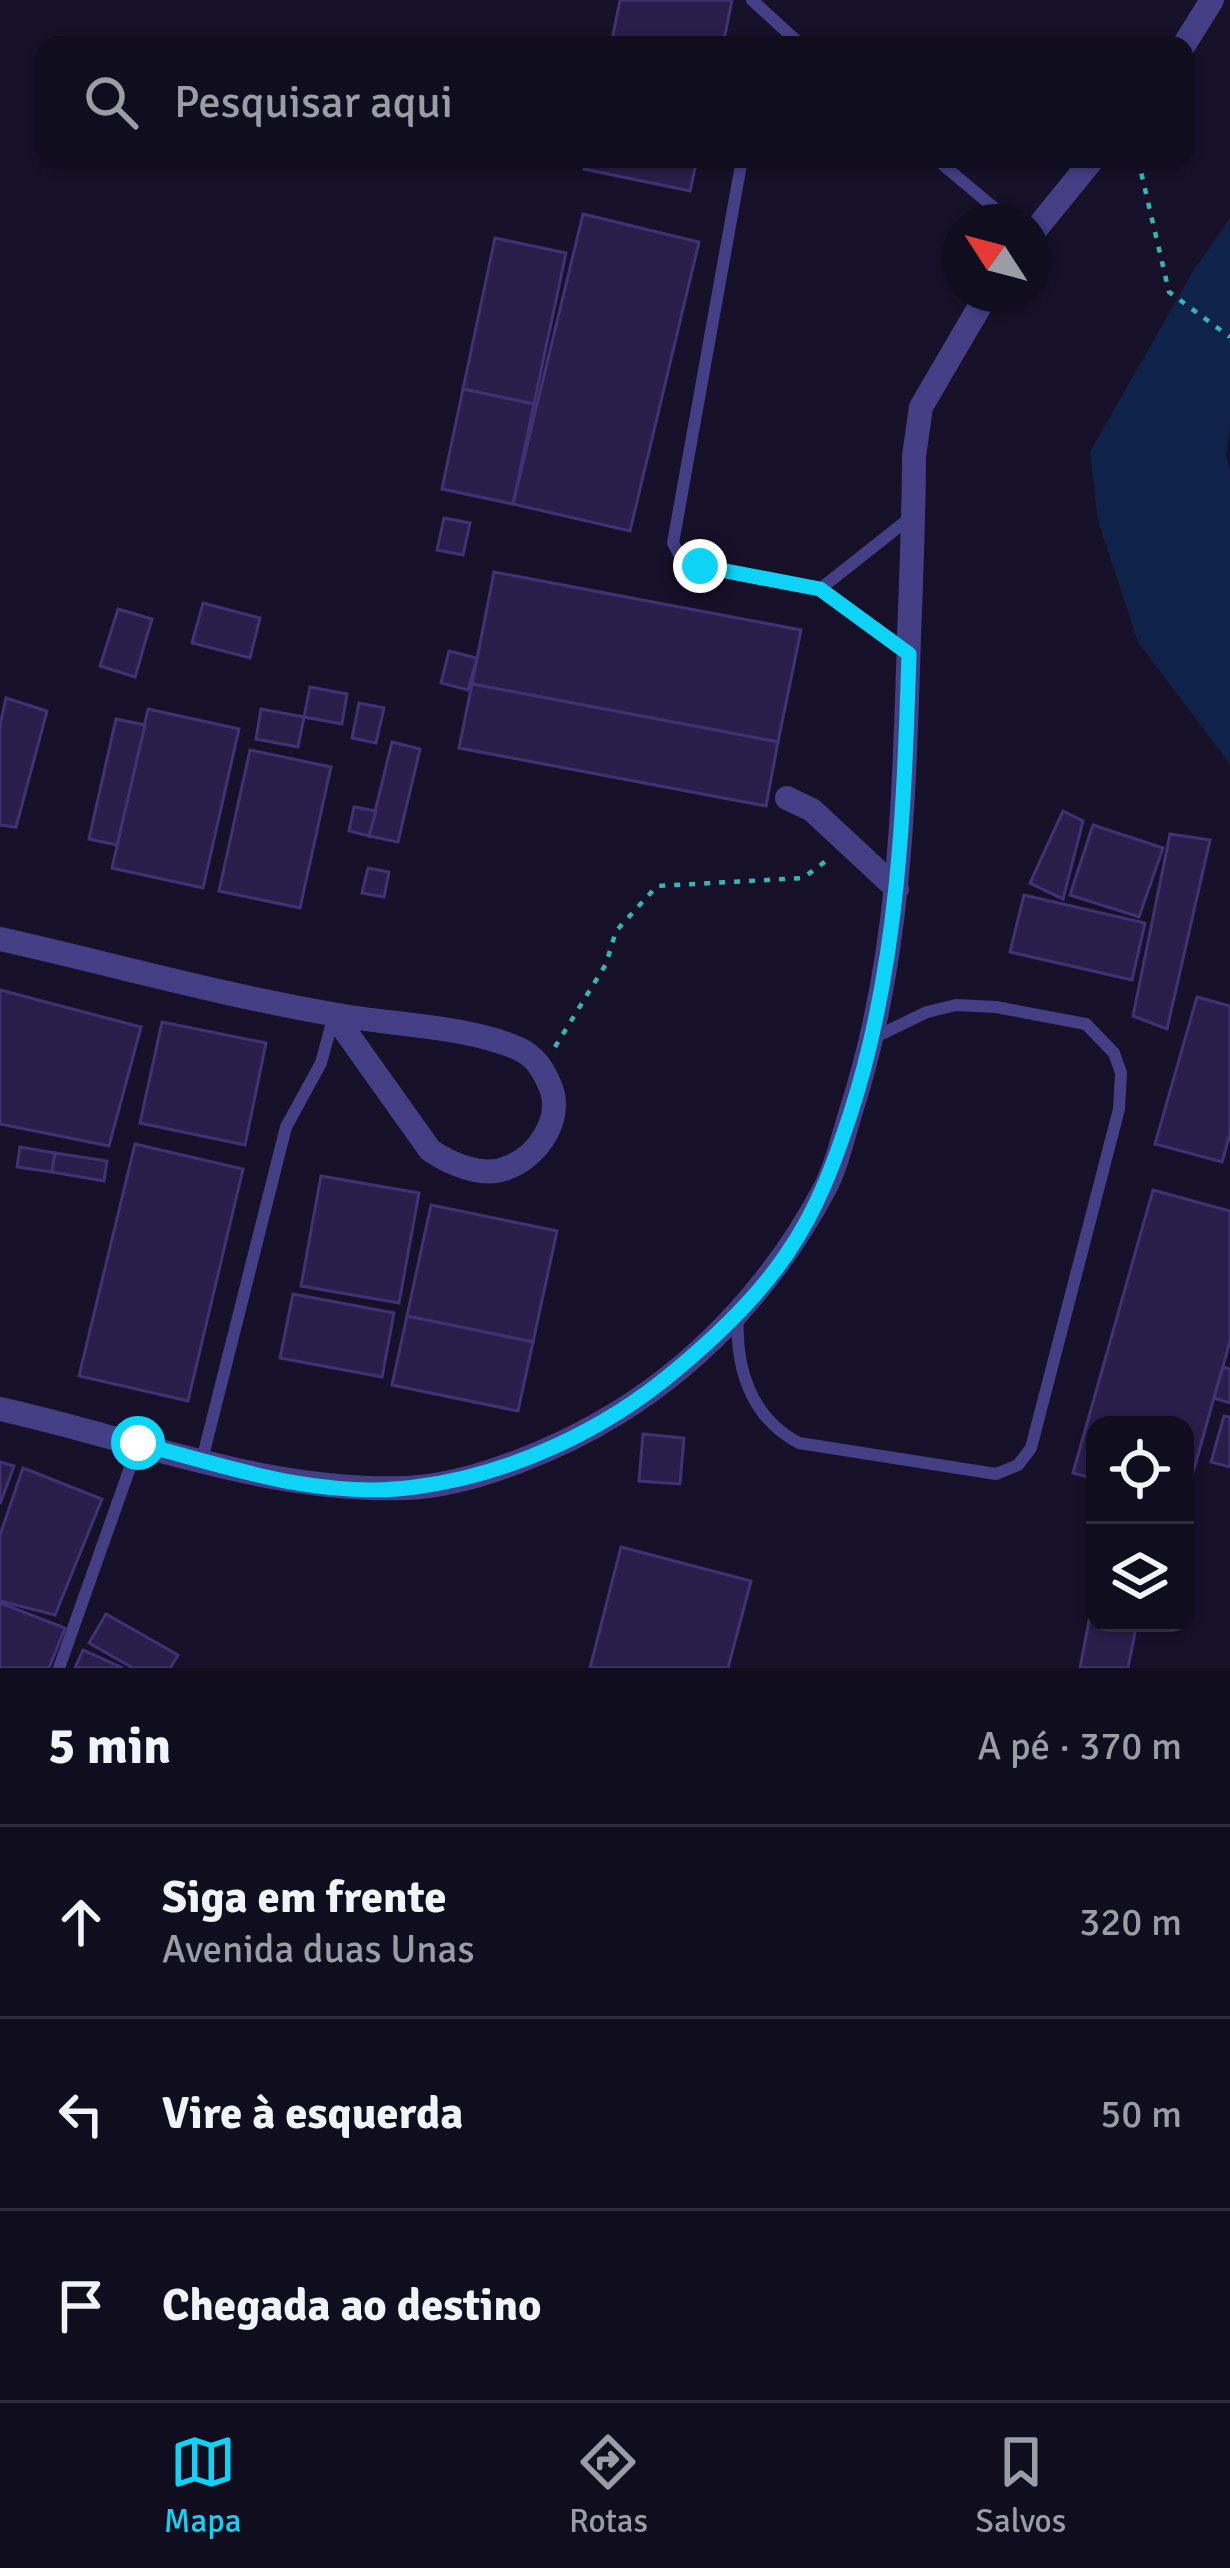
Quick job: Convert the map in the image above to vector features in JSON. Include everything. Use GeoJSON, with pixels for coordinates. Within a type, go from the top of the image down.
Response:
{"type":"FeatureCollection","features":[{"type":"Feature","properties":{"kind":"street"},"geometry":{"type":"LineString","coordinates":[[1190,36],[1212,0]]}},
{"type":"Feature","properties":{"kind":"street"},"geometry":{"type":"LineString","coordinates":[[1050,213],[1086,168]]}},
{"type":"Feature","properties":{"kind":"street"},"geometry":{"type":"LineString","coordinates":[[0,1409],[261,1477],[333,1486],[412,1488],[477,1474],[577,1438],[650,1392],[699,1352],[739,1310],[788,1254],[827,1184],[883,999],[904,831],[914,456],[921,406],[976,312]]}},
{"type":"Feature","properties":{"kind":"street"},"geometry":{"type":"LineString","coordinates":[[787,798],[812,810],[896,889]]}},
{"type":"Feature","properties":{"kind":"street"},"geometry":{"type":"LineString","coordinates":[[0,939],[334,1015],[492,1039],[523,1050],[542,1067],[554,1096],[550,1127],[536,1150],[506,1170],[448,1163],[430,1150],[334,1015]]}},
{"type":"Feature","properties":{"kind":"lane"},"geometry":{"type":"LineString","coordinates":[[752,0],[791,36]]}},
{"type":"Feature","properties":{"kind":"lane"},"geometry":{"type":"LineString","coordinates":[[740,168],[673,543],[681,558],[700,566],[820,589],[909,654]]}},
{"type":"Feature","properties":{"kind":"lane"},"geometry":{"type":"LineString","coordinates":[[947,168],[990,204]]}},
{"type":"Feature","properties":{"kind":"lane"},"geometry":{"type":"LineString","coordinates":[[820,589],[914,515]]}},
{"type":"Feature","properties":{"kind":"lane"},"geometry":{"type":"LineString","coordinates":[[739,1310],[736,1341],[744,1379],[776,1431],[799,1443],[996,1474],[1018,1466],[1031,1448],[1119,1109],[1121,1073],[1114,1053],[1086,1024],[996,1007],[956,1005],[927,1012],[872,1038]]}},
{"type":"Feature","properties":{"kind":"lane"},"geometry":{"type":"LineString","coordinates":[[202,1460],[286,1127],[321,1063],[334,1015]]}},
{"type":"Feature","properties":{"kind":"lane"},"geometry":{"type":"LineString","coordinates":[[59,1668],[138,1443]]}},
{"type":"Feature","properties":{"kind":"path"},"geometry":{"type":"LineString","coordinates":[[1140,168],[1169,292],[1230,337]]}},
{"type":"Feature","properties":{"kind":"path"},"geometry":{"type":"LineString","coordinates":[[542,1067],[606,964],[616,931],[657,886],[803,878],[849,843]]}},
{"type":"Feature","properties":{"kind":"water"},"geometry":{"type":"Polygon","coordinates":[[[1230,218],[1226,456],[1230,471],[1230,764],[1138,642],[1098,521],[1090,452],[1192,273],[1230,218]]]}},
{"type":"Feature","properties":{"kind":"building"},"geometry":{"type":"Polygon","coordinates":[[[620,0],[732,0],[725,36],[613,36],[620,0]]]}},
{"type":"Feature","properties":{"kind":"building"},"geometry":{"type":"Polygon","coordinates":[[[584,168],[695,168],[690,191],[584,168]]]}},
{"type":"Feature","properties":{"kind":"building"},"geometry":{"type":"Polygon","coordinates":[[[583,214],[699,242],[630,531],[513,504],[583,214]]]}},
{"type":"Feature","properties":{"kind":"building"},"geometry":{"type":"Polygon","coordinates":[[[495,238],[566,253],[534,404],[463,389],[495,238]]]}},
{"type":"Feature","properties":{"kind":"building"},"geometry":{"type":"Polygon","coordinates":[[[463,389],[534,404],[513,504],[442,489],[463,389]]]}},
{"type":"Feature","properties":{"kind":"building"},"geometry":{"type":"Polygon","coordinates":[[[444,518],[470,523],[463,555],[437,550],[444,518]]]}},
{"type":"Feature","properties":{"kind":"building"},"geometry":{"type":"Polygon","coordinates":[[[494,572],[801,630],[778,742],[472,684],[494,572]]]}},
{"type":"Feature","properties":{"kind":"building"},"geometry":{"type":"Polygon","coordinates":[[[203,603],[260,618],[250,658],[192,643],[203,603]]]}},
{"type":"Feature","properties":{"kind":"building"},"geometry":{"type":"Polygon","coordinates":[[[118,609],[152,619],[135,677],[100,666],[118,609]]]}},
{"type":"Feature","properties":{"kind":"building"},"geometry":{"type":"Polygon","coordinates":[[[449,651],[477,658],[468,690],[441,683],[449,651]]]}},
{"type":"Feature","properties":{"kind":"building"},"geometry":{"type":"Polygon","coordinates":[[[472,684],[778,742],[766,806],[459,748],[472,684]]]}},
{"type":"Feature","properties":{"kind":"building"},"geometry":{"type":"Polygon","coordinates":[[[310,687],[347,694],[342,724],[304,717],[310,687]]]}},
{"type":"Feature","properties":{"kind":"building"},"geometry":{"type":"Polygon","coordinates":[[[6,698],[47,711],[16,827],[0,825],[0,726],[6,698]]]}},
{"type":"Feature","properties":{"kind":"building"},"geometry":{"type":"Polygon","coordinates":[[[359,703],[384,708],[376,743],[352,738],[359,703]]]}},
{"type":"Feature","properties":{"kind":"building"},"geometry":{"type":"Polygon","coordinates":[[[148,709],[239,729],[203,888],[112,868],[148,709]]]}},
{"type":"Feature","properties":{"kind":"building"},"geometry":{"type":"Polygon","coordinates":[[[261,709],[304,717],[298,747],[256,739],[261,709]]]}},
{"type":"Feature","properties":{"kind":"building"},"geometry":{"type":"Polygon","coordinates":[[[116,719],[145,725],[117,845],[89,839],[116,719]]]}},
{"type":"Feature","properties":{"kind":"building"},"geometry":{"type":"Polygon","coordinates":[[[392,742],[420,749],[398,842],[369,836],[392,742]]]}},
{"type":"Feature","properties":{"kind":"building"},"geometry":{"type":"Polygon","coordinates":[[[250,750],[331,767],[300,908],[219,891],[250,750]]]}},
{"type":"Feature","properties":{"kind":"building"},"geometry":{"type":"Polygon","coordinates":[[[354,807],[376,811],[369,836],[349,831],[354,807]]]}},
{"type":"Feature","properties":{"kind":"building"},"geometry":{"type":"Polygon","coordinates":[[[1063,811],[1083,821],[1063,899],[1030,883],[1063,811]]]}},
{"type":"Feature","properties":{"kind":"building"},"geometry":{"type":"Polygon","coordinates":[[[1093,825],[1163,848],[1139,917],[1070,895],[1093,825]]]}},
{"type":"Feature","properties":{"kind":"building"},"geometry":{"type":"Polygon","coordinates":[[[1170,834],[1210,840],[1167,1029],[1133,1016],[1170,834]]]}},
{"type":"Feature","properties":{"kind":"building"},"geometry":{"type":"Polygon","coordinates":[[[368,868],[389,872],[384,897],[362,893],[368,868]]]}},
{"type":"Feature","properties":{"kind":"building"},"geometry":{"type":"Polygon","coordinates":[[[1024,895],[1145,923],[1132,980],[1010,952],[1024,895]]]}},
{"type":"Feature","properties":{"kind":"building"},"geometry":{"type":"Polygon","coordinates":[[[0,990],[141,1027],[109,1146],[0,1124],[0,990]]]}},
{"type":"Feature","properties":{"kind":"building"},"geometry":{"type":"Polygon","coordinates":[[[1197,997],[1230,1006],[1230,1134],[1222,1162],[1155,1144],[1197,997]]]}},
{"type":"Feature","properties":{"kind":"building"},"geometry":{"type":"Polygon","coordinates":[[[162,1022],[266,1043],[245,1145],[140,1123],[162,1022]]]}},
{"type":"Feature","properties":{"kind":"building"},"geometry":{"type":"Polygon","coordinates":[[[135,1144],[243,1169],[188,1401],[79,1376],[135,1144]]]}},
{"type":"Feature","properties":{"kind":"building"},"geometry":{"type":"Polygon","coordinates":[[[20,1147],[55,1153],[52,1172],[17,1167],[20,1147]]]}},
{"type":"Feature","properties":{"kind":"building"},"geometry":{"type":"Polygon","coordinates":[[[55,1153],[107,1161],[104,1181],[52,1172],[55,1153]]]}},
{"type":"Feature","properties":{"kind":"building"},"geometry":{"type":"Polygon","coordinates":[[[321,1176],[419,1193],[399,1303],[301,1286],[321,1176]]]}},
{"type":"Feature","properties":{"kind":"building"},"geometry":{"type":"Polygon","coordinates":[[[1153,1190],[1230,1211],[1230,1341],[1194,1469],[1194,1416],[1089,1416],[1153,1190]]]}},
{"type":"Feature","properties":{"kind":"building"},"geometry":{"type":"Polygon","coordinates":[[[431,1205],[557,1231],[533,1342],[407,1316],[431,1205]]]}},
{"type":"Feature","properties":{"kind":"building"},"geometry":{"type":"Polygon","coordinates":[[[293,1294],[394,1313],[382,1377],[280,1358],[293,1294]]]}},
{"type":"Feature","properties":{"kind":"building"},"geometry":{"type":"Polygon","coordinates":[[[407,1316],[533,1342],[518,1411],[392,1385],[407,1316]]]}},
{"type":"Feature","properties":{"kind":"building"},"geometry":{"type":"Polygon","coordinates":[[[1223,1367],[1230,1369],[1230,1403],[1214,1398],[1223,1367]]]}},
{"type":"Feature","properties":{"kind":"building"},"geometry":{"type":"Polygon","coordinates":[[[1224,1416],[1230,1417],[1230,1467],[1211,1462],[1224,1416]]]}},
{"type":"Feature","properties":{"kind":"building"},"geometry":{"type":"Polygon","coordinates":[[[1086,1427],[1086,1477],[1073,1473],[1086,1427]]]}},
{"type":"Feature","properties":{"kind":"building"},"geometry":{"type":"Polygon","coordinates":[[[643,1434],[684,1438],[680,1484],[639,1481],[643,1434]]]}},
{"type":"Feature","properties":{"kind":"building"},"geometry":{"type":"Polygon","coordinates":[[[0,1462],[14,1466],[0,1504],[0,1462]]]}},
{"type":"Feature","properties":{"kind":"building"},"geometry":{"type":"Polygon","coordinates":[[[23,1468],[102,1499],[55,1615],[0,1601],[0,1535],[23,1468]]]}},
{"type":"Feature","properties":{"kind":"building"},"geometry":{"type":"Polygon","coordinates":[[[621,1547],[751,1581],[728,1668],[590,1668],[621,1547]]]}},
{"type":"Feature","properties":{"kind":"building"},"geometry":{"type":"Polygon","coordinates":[[[0,1603],[65,1628],[49,1668],[0,1668],[0,1603]]]}},
{"type":"Feature","properties":{"kind":"building"},"geometry":{"type":"Polygon","coordinates":[[[106,1614],[178,1655],[170,1668],[133,1668],[89,1643],[106,1614]]]}},
{"type":"Feature","properties":{"kind":"building"},"geometry":{"type":"Polygon","coordinates":[[[1087,1632],[1135,1632],[1128,1668],[1080,1668],[1087,1632]]]}},
{"type":"Feature","properties":{"kind":"building"},"geometry":{"type":"Polygon","coordinates":[[[83,1650],[123,1668],[75,1668],[83,1650]]]}},
{"type":"Feature","properties":{"kind":"route"},"geometry":{"type":"LineString","coordinates":[[138,1443],[261,1477],[311,1485],[412,1488],[477,1474],[577,1438],[650,1392],[715,1338],[788,1254],[827,1184],[883,999],[904,831],[909,654],[820,589],[700,566]]}}]}
